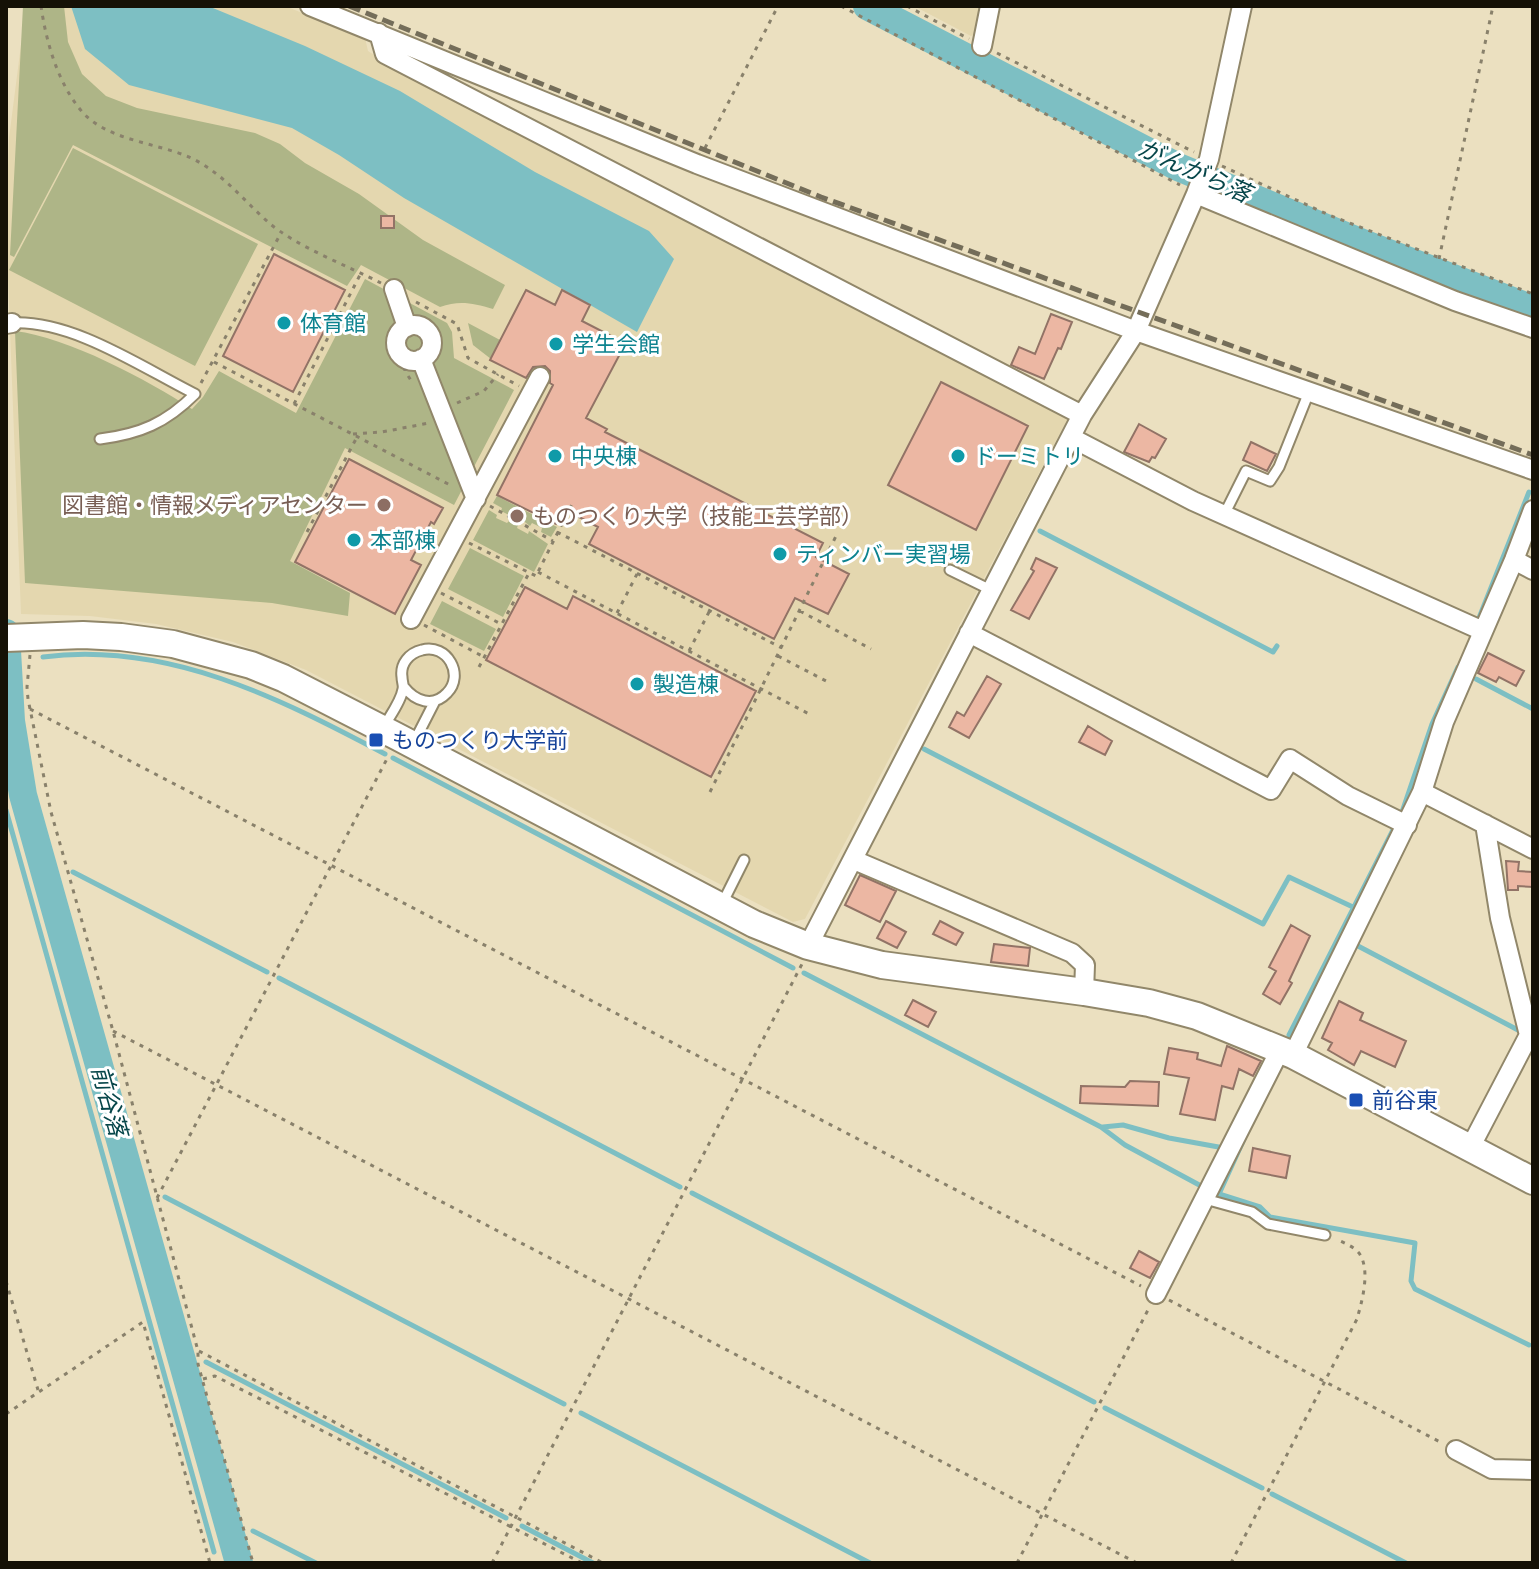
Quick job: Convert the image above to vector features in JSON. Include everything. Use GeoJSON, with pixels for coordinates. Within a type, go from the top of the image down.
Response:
{"type":"FeatureCollection","features":[{"type":"Feature","properties":{"kind":"street"},"geometry":{"type":"LineString","coordinates":[[310,6],[697,164],[1136,331],[1533,470]]}},
{"type":"Feature","properties":{"kind":"street"},"geometry":{"type":"LineString","coordinates":[[982,46],[990,6]]}},
{"type":"Feature","properties":{"kind":"street"},"geometry":{"type":"LineString","coordinates":[[808,946],[1082,415],[1136,331],[1209,160],[1242,6]]}},
{"type":"Feature","properties":{"kind":"street"},"geometry":{"type":"LineString","coordinates":[[379,33],[385,54],[1082,415]]}},
{"type":"Feature","properties":{"kind":"street"},"geometry":{"type":"LineString","coordinates":[[1198,191],[1455,301],[1533,328]]}},
{"type":"Feature","properties":{"kind":"street"},"geometry":{"type":"LineString","coordinates":[[394,289],[407,327],[424,328],[431,338],[431,349],[421,359],[476,499]]}},
{"type":"Feature","properties":{"kind":"street"},"geometry":{"type":"LineString","coordinates":[[411,619],[536,385]]}},
{"type":"Feature","properties":{"kind":"street"},"geometry":{"type":"LineString","coordinates":[[1072,438],[1224,515],[1483,631]]}},
{"type":"Feature","properties":{"kind":"street"},"geometry":{"type":"LineString","coordinates":[[1156,1294],[1407,825],[1422,792],[1444,722],[1533,510]]}},
{"type":"Feature","properties":{"kind":"street"},"geometry":{"type":"LineString","coordinates":[[1514,560],[1533,570]]}},
{"type":"Feature","properties":{"kind":"street"},"geometry":{"type":"LineString","coordinates":[[969,633],[1271,790],[1290,759],[1348,796],[1407,825]]}},
{"type":"Feature","properties":{"kind":"street"},"geometry":{"type":"LineString","coordinates":[[19,636],[121,637],[173,644],[217,655],[283,678],[754,924],[808,946],[882,965],[1084,992],[1149,1003],[1197,1016],[1286,1052],[1533,1181]]}},
{"type":"Feature","properties":{"kind":"street"},"geometry":{"type":"LineString","coordinates":[[1422,792],[1533,849]]}},
{"type":"Feature","properties":{"kind":"street"},"geometry":{"type":"LineString","coordinates":[[1471,1146],[1529,1035],[1500,918],[1485,824]]}},
{"type":"Feature","properties":{"kind":"street"},"geometry":{"type":"LineString","coordinates":[[854,860],[1077,956],[1085,965],[1084,992]]}},
{"type":"Feature","properties":{"kind":"street"},"geometry":{"type":"LineString","coordinates":[[1456,1450],[1492,1469],[1533,1470]]}},
{"type":"Feature","properties":{"kind":"lane"},"geometry":{"type":"LineString","coordinates":[[9,323],[27,323],[85,338],[195,394],[174,415],[143,429],[100,439]]}},
{"type":"Feature","properties":{"kind":"lane"},"geometry":{"type":"LineString","coordinates":[[1224,515],[1246,471],[1270,481],[1279,467],[1309,392]]}},
{"type":"Feature","properties":{"kind":"lane"},"geometry":{"type":"LineString","coordinates":[[950,570],[993,591]]}},
{"type":"Feature","properties":{"kind":"lane"},"geometry":{"type":"LineString","coordinates":[[426,648],[443,653],[453,666],[453,683],[443,697],[398,737],[404,687],[402,670],[410,655],[426,648]]}},
{"type":"Feature","properties":{"kind":"lane"},"geometry":{"type":"LineString","coordinates":[[404,687],[417,699],[435,701]]}},
{"type":"Feature","properties":{"kind":"lane"},"geometry":{"type":"LineString","coordinates":[[720,906],[744,860]]}},
{"type":"Feature","properties":{"kind":"lane"},"geometry":{"type":"LineString","coordinates":[[1205,1199],[1252,1212],[1268,1224],[1325,1235]]}},
{"type":"Feature","properties":{"kind":"path"},"geometry":{"type":"LineString","coordinates":[[41,6],[45,31],[61,76],[78,108],[91,121],[114,133],[190,158],[211,170],[269,223],[457,324],[468,358],[536,385]]}},
{"type":"Feature","properties":{"kind":"path"},"geometry":{"type":"LineString","coordinates":[[697,164],[778,6]]}},
{"type":"Feature","properties":{"kind":"path"},"geometry":{"type":"LineString","coordinates":[[841,6],[1198,191]]}},
{"type":"Feature","properties":{"kind":"path"},"geometry":{"type":"LineString","coordinates":[[907,6],[1209,160],[1329,215],[1533,294]]}},
{"type":"Feature","properties":{"kind":"path"},"geometry":{"type":"LineString","coordinates":[[1439,259],[1493,6]]}},
{"type":"Feature","properties":{"kind":"path"},"geometry":{"type":"LineString","coordinates":[[195,394],[282,231]]}},
{"type":"Feature","properties":{"kind":"path"},"geometry":{"type":"LineString","coordinates":[[294,404],[361,273]]}},
{"type":"Feature","properties":{"kind":"path"},"geometry":{"type":"LineString","coordinates":[[214,362],[553,541]]}},
{"type":"Feature","properties":{"kind":"path"},"geometry":{"type":"LineString","coordinates":[[352,434],[406,428],[444,418]]}},
{"type":"Feature","properties":{"kind":"path"},"geometry":{"type":"LineString","coordinates":[[307,532],[357,437]]}},
{"type":"Feature","properties":{"kind":"path"},"geometry":{"type":"LineString","coordinates":[[456,536],[536,576],[574,500]]}},
{"type":"Feature","properties":{"kind":"path"},"geometry":{"type":"LineString","coordinates":[[557,532],[782,648]]}},
{"type":"Feature","properties":{"kind":"path"},"geometry":{"type":"LineString","coordinates":[[710,792],[838,532]]}},
{"type":"Feature","properties":{"kind":"path"},"geometry":{"type":"LineString","coordinates":[[538,572],[811,715]]}},
{"type":"Feature","properties":{"kind":"path"},"geometry":{"type":"LineString","coordinates":[[479,667],[529,573]]}},
{"type":"Feature","properties":{"kind":"path"},"geometry":{"type":"LineString","coordinates":[[617,613],[637,573]]}},
{"type":"Feature","properties":{"kind":"path"},"geometry":{"type":"LineString","coordinates":[[429,587],[501,624]]}},
{"type":"Feature","properties":{"kind":"path"},"geometry":{"type":"LineString","coordinates":[[689,651],[710,611]]}},
{"type":"Feature","properties":{"kind":"path"},"geometry":{"type":"LineString","coordinates":[[800,611],[871,649]]}},
{"type":"Feature","properties":{"kind":"path"},"geometry":{"type":"LineString","coordinates":[[411,619],[484,657]]}},
{"type":"Feature","properties":{"kind":"path"},"geometry":{"type":"LineString","coordinates":[[19,636],[51,812],[113,1031],[198,1351],[198,1364],[253,1563]]}},
{"type":"Feature","properties":{"kind":"path"},"geometry":{"type":"LineString","coordinates":[[778,656],[828,682]]}},
{"type":"Feature","properties":{"kind":"path"},"geometry":{"type":"LineString","coordinates":[[30,709],[1456,1450]]}},
{"type":"Feature","properties":{"kind":"path"},"geometry":{"type":"LineString","coordinates":[[157,1198],[398,737]]}},
{"type":"Feature","properties":{"kind":"path"},"geometry":{"type":"LineString","coordinates":[[492,1563],[743,1081],[808,946]]}},
{"type":"Feature","properties":{"kind":"path"},"geometry":{"type":"LineString","coordinates":[[113,1031],[1137,1563]]}},
{"type":"Feature","properties":{"kind":"path"},"geometry":{"type":"LineString","coordinates":[[1231,1563],[1357,1319],[1364,1290],[1363,1265],[1357,1250],[1325,1235]]}},
{"type":"Feature","properties":{"kind":"path"},"geometry":{"type":"LineString","coordinates":[[6,1281],[38,1390]]}},
{"type":"Feature","properties":{"kind":"path"},"geometry":{"type":"LineString","coordinates":[[1017,1563],[1156,1294]]}},
{"type":"Feature","properties":{"kind":"path"},"geometry":{"type":"LineString","coordinates":[[6,1414],[143,1322],[210,1563]]}},
{"type":"Feature","properties":{"kind":"path"},"geometry":{"type":"LineString","coordinates":[[198,1351],[603,1563]]}},
{"type":"Feature","properties":{"kind":"path"},"geometry":{"type":"LineString","coordinates":[[202,1379],[215,1376],[582,1563]]}},
{"type":"Feature","properties":{"kind":"shaded area","name":"ものつくり大学（技能工芸学部）"},"geometry":{"type":"Polygon","coordinates":[[[26,6],[285,6],[365,38],[368,51],[379,58],[1068,418],[805,919],[793,922],[306,670],[233,642],[156,624],[90,616],[21,614],[6,227],[9,138],[26,6]]]}},
{"type":"Feature","properties":{"kind":"shaded area"},"geometry":{"type":"Polygon","coordinates":[[[914,6],[985,6],[980,31],[971,36],[914,6]]]}},
{"type":"Feature","properties":{"kind":"green space"},"geometry":{"type":"Polygon","coordinates":[[[23,6],[64,6],[68,42],[82,74],[106,96],[137,108],[255,133],[280,144],[305,163],[359,194],[423,240],[505,285],[493,309],[466,303],[440,307],[361,265],[347,286],[73,145],[14,257],[10,255],[23,6]]]}},
{"type":"Feature","properties":{"kind":"green space"},"geometry":{"type":"Polygon","coordinates":[[[73,148],[258,244],[195,366],[9,270],[73,148]]]}},
{"type":"Feature","properties":{"kind":"green space"},"geometry":{"type":"Polygon","coordinates":[[[365,279],[447,323],[452,332],[454,358],[514,390],[454,505],[345,448],[290,561],[350,593],[348,616],[272,603],[25,583],[15,331],[82,351],[153,385],[192,409],[219,371],[296,413],[365,279]]]}},
{"type":"Feature","properties":{"kind":"green space"},"geometry":{"type":"Polygon","coordinates":[[[468,323],[500,340],[491,359],[473,345],[468,323]]]}},
{"type":"Feature","properties":{"kind":"green space"},"geometry":{"type":"Polygon","coordinates":[[[497,496],[557,527],[551,537],[541,532],[542,528],[532,523],[530,526],[512,512],[509,515],[501,511],[502,508],[493,503],[497,496]]]}},
{"type":"Feature","properties":{"kind":"green space"},"geometry":{"type":"Polygon","coordinates":[[[489,510],[497,515],[496,518],[518,525],[517,528],[528,534],[529,531],[548,544],[534,572],[473,540],[489,510]]]}},
{"type":"Feature","properties":{"kind":"green space"},"geometry":{"type":"Polygon","coordinates":[[[470,548],[524,576],[503,617],[448,589],[470,548]]]}},
{"type":"Feature","properties":{"kind":"green space"},"geometry":{"type":"Polygon","coordinates":[[[442,601],[496,629],[484,651],[430,624],[442,601]]]}},
{"type":"Feature","properties":{"kind":"water"},"geometry":{"type":"Polygon","coordinates":[[[71,6],[208,6],[305,46],[400,91],[535,172],[649,231],[674,259],[637,332],[404,198],[292,128],[129,85],[85,49],[71,6]]]}},
{"type":"Feature","properties":{"kind":"building"},"geometry":{"type":"Polygon","coordinates":[[[381,216],[394,216],[394,228],[381,228],[381,216]]]}},
{"type":"Feature","properties":{"kind":"building","name":"体育館"},"geometry":{"type":"Polygon","coordinates":[[[274,254],[345,290],[293,392],[223,356],[274,254]]]}},
{"type":"Feature","properties":{"kind":"building"},"geometry":{"type":"Polygon","coordinates":[[[526,290],[555,305],[562,290],[590,305],[582,321],[617,339],[612,348],[621,352],[586,418],[607,429],[605,432],[823,543],[816,557],[849,574],[828,614],[795,598],[774,639],[589,544],[598,527],[564,509],[556,524],[497,495],[553,385],[550,383],[550,371],[545,366],[533,367],[526,378],[490,360],[526,290]]]}},
{"type":"Feature","properties":{"kind":"building"},"geometry":{"type":"Polygon","coordinates":[[[1051,314],[1072,322],[1044,379],[1011,365],[1019,347],[1035,354],[1051,314]]]}},
{"type":"Feature","properties":{"kind":"building","name":"ドーミトリ"},"geometry":{"type":"Polygon","coordinates":[[[941,382],[1028,426],[976,530],[888,485],[941,382]]]}},
{"type":"Feature","properties":{"kind":"building"},"geometry":{"type":"Polygon","coordinates":[[[1139,424],[1166,439],[1155,458],[1152,457],[1149,462],[1124,452],[1139,424]]]}},
{"type":"Feature","properties":{"kind":"building"},"geometry":{"type":"Polygon","coordinates":[[[1251,442],[1276,454],[1267,471],[1243,460],[1251,442]]]}},
{"type":"Feature","properties":{"kind":"building","name":"本部棟"},"geometry":{"type":"Polygon","coordinates":[[[349,459],[443,508],[434,524],[431,522],[411,560],[421,565],[395,614],[295,562],[349,459]]]}},
{"type":"Feature","properties":{"kind":"building"},"geometry":{"type":"Polygon","coordinates":[[[1036,558],[1057,568],[1029,619],[1011,610],[1034,571],[1031,569],[1036,558]]]}},
{"type":"Feature","properties":{"kind":"building","name":"製造棟"},"geometry":{"type":"Polygon","coordinates":[[[525,587],[567,609],[573,596],[756,691],[711,777],[486,660],[525,587]]]}},
{"type":"Feature","properties":{"kind":"building"},"geometry":{"type":"Polygon","coordinates":[[[1488,653],[1524,671],[1516,686],[1499,677],[1496,682],[1478,673],[1488,653]]]}},
{"type":"Feature","properties":{"kind":"building"},"geometry":{"type":"Polygon","coordinates":[[[987,676],[1001,684],[969,738],[949,727],[957,712],[964,716],[987,676]]]}},
{"type":"Feature","properties":{"kind":"building"},"geometry":{"type":"Polygon","coordinates":[[[1088,726],[1112,741],[1105,755],[1079,742],[1088,726]]]}},
{"type":"Feature","properties":{"kind":"building"},"geometry":{"type":"Polygon","coordinates":[[[1506,861],[1519,862],[1518,871],[1533,872],[1533,887],[1518,886],[1518,890],[1508,890],[1506,861]]]}},
{"type":"Feature","properties":{"kind":"building"},"geometry":{"type":"Polygon","coordinates":[[[860,875],[896,891],[880,922],[845,905],[860,875]]]}},
{"type":"Feature","properties":{"kind":"building"},"geometry":{"type":"Polygon","coordinates":[[[886,921],[906,932],[897,948],[877,938],[886,921]]]}},
{"type":"Feature","properties":{"kind":"building"},"geometry":{"type":"Polygon","coordinates":[[[940,921],[963,933],[956,945],[933,934],[940,921]]]}},
{"type":"Feature","properties":{"kind":"building"},"geometry":{"type":"Polygon","coordinates":[[[1291,925],[1310,936],[1289,981],[1292,983],[1280,1004],[1263,994],[1276,971],[1269,967],[1291,925]]]}},
{"type":"Feature","properties":{"kind":"building"},"geometry":{"type":"Polygon","coordinates":[[[994,944],[1030,948],[1028,966],[991,962],[994,944]]]}},
{"type":"Feature","properties":{"kind":"building"},"geometry":{"type":"Polygon","coordinates":[[[913,1000],[936,1012],[928,1027],[905,1015],[913,1000]]]}},
{"type":"Feature","properties":{"kind":"building"},"geometry":{"type":"Polygon","coordinates":[[[1339,1001],[1363,1013],[1360,1020],[1406,1041],[1395,1067],[1361,1051],[1354,1065],[1328,1050],[1332,1043],[1322,1038],[1339,1001]]]}},
{"type":"Feature","properties":{"kind":"building"},"geometry":{"type":"Polygon","coordinates":[[[1227,1046],[1261,1061],[1253,1076],[1239,1069],[1233,1089],[1222,1086],[1215,1120],[1180,1114],[1189,1078],[1164,1074],[1169,1048],[1198,1053],[1197,1059],[1221,1066],[1227,1046]]]}},
{"type":"Feature","properties":{"kind":"building"},"geometry":{"type":"Polygon","coordinates":[[[1130,1081],[1159,1082],[1158,1106],[1080,1103],[1081,1086],[1125,1087],[1130,1081]]]}},
{"type":"Feature","properties":{"kind":"building"},"geometry":{"type":"Polygon","coordinates":[[[1253,1148],[1290,1156],[1286,1178],[1249,1171],[1253,1148]]]}},
{"type":"Feature","properties":{"kind":"building"},"geometry":{"type":"Polygon","coordinates":[[[1139,1251],[1159,1262],[1150,1278],[1130,1268],[1139,1251]]]}},
{"type":"Feature","properties":{"kind":"waterway","name":"がんがら落"},"geometry":{"type":"LineString","coordinates":[[867,6],[1178,167],[1533,309]]}},
{"type":"Feature","properties":{"kind":"waterway"},"geometry":{"type":"LineString","coordinates":[[1479,618],[1529,492]]}},
{"type":"Feature","properties":{"kind":"waterway"},"geometry":{"type":"LineString","coordinates":[[1040,531],[1273,652],[1277,646]]}},
{"type":"Feature","properties":{"kind":"waterway","name":"前谷落"},"geometry":{"type":"LineString","coordinates":[[6,633],[11,721],[23,795],[239,1563]]}},
{"type":"Feature","properties":{"kind":"waterway"},"geometry":{"type":"LineString","coordinates":[[43,657],[89,654],[134,658],[221,678],[263,694],[385,754]]}},
{"type":"Feature","properties":{"kind":"waterway","name":"前谷落"},"geometry":{"type":"LineString","coordinates":[[7,664],[16,663]]}},
{"type":"Feature","properties":{"kind":"waterway"},"geometry":{"type":"LineString","coordinates":[[1401,815],[1432,724],[1458,667]]}},
{"type":"Feature","properties":{"kind":"waterway"},"geometry":{"type":"LineString","coordinates":[[1476,679],[1533,709]]}},
{"type":"Feature","properties":{"kind":"waterway"},"geometry":{"type":"LineString","coordinates":[[924,749],[1263,924],[1289,877],[1355,908]]}},
{"type":"Feature","properties":{"kind":"waterway"},"geometry":{"type":"LineString","coordinates":[[393,758],[793,968]]}},
{"type":"Feature","properties":{"kind":"waterway"},"geometry":{"type":"LineString","coordinates":[[6,810],[214,1552]]}},
{"type":"Feature","properties":{"kind":"waterway"},"geometry":{"type":"LineString","coordinates":[[1289,1035],[1394,828]]}},
{"type":"Feature","properties":{"kind":"waterway"},"geometry":{"type":"LineString","coordinates":[[73,872],[267,972]]}},
{"type":"Feature","properties":{"kind":"waterway"},"geometry":{"type":"LineString","coordinates":[[1358,946],[1518,1030]]}},
{"type":"Feature","properties":{"kind":"waterway"},"geometry":{"type":"LineString","coordinates":[[804,973],[1101,1127],[1125,1145],[1203,1187]]}},
{"type":"Feature","properties":{"kind":"waterway"},"geometry":{"type":"LineString","coordinates":[[279,978],[680,1187]]}},
{"type":"Feature","properties":{"kind":"waterway"},"geometry":{"type":"LineString","coordinates":[[1103,1127],[1123,1125],[1169,1138],[1224,1148]]}},
{"type":"Feature","properties":{"kind":"waterway"},"geometry":{"type":"LineString","coordinates":[[1244,1139],[1219,1194],[1260,1207],[1270,1217],[1415,1243],[1411,1281],[1415,1289],[1529,1345]]}},
{"type":"Feature","properties":{"kind":"waterway"},"geometry":{"type":"LineString","coordinates":[[692,1193],[1094,1402]]}},
{"type":"Feature","properties":{"kind":"waterway"},"geometry":{"type":"LineString","coordinates":[[165,1197],[564,1404]]}},
{"type":"Feature","properties":{"kind":"waterway"},"geometry":{"type":"LineString","coordinates":[[206,1362],[506,1518]]}},
{"type":"Feature","properties":{"kind":"waterway"},"geometry":{"type":"LineString","coordinates":[[1105,1408],[1262,1488]]}},
{"type":"Feature","properties":{"kind":"waterway"},"geometry":{"type":"LineString","coordinates":[[581,1413],[870,1563]]}},
{"type":"Feature","properties":{"kind":"waterway"},"geometry":{"type":"LineString","coordinates":[[1272,1494],[1406,1563]]}},
{"type":"Feature","properties":{"kind":"waterway"},"geometry":{"type":"LineString","coordinates":[[522,1526],[593,1563]]}},
{"type":"Feature","properties":{"kind":"waterway"},"geometry":{"type":"LineString","coordinates":[[253,1531],[316,1563]]}},
{"type":"Feature","properties":{"kind":"railway"},"geometry":{"type":"LineString","coordinates":[[349,6],[821,197],[1533,455]]}},
{"type":"Feature","properties":{"kind":"place","name":"体育館"},"geometry":{"type":"Point","coordinates":[284,323]}},
{"type":"Feature","properties":{"kind":"place","name":"学生会館"},"geometry":{"type":"Point","coordinates":[556,344]}},
{"type":"Feature","properties":{"kind":"place","name":"中央棟"},"geometry":{"type":"Point","coordinates":[555,456]}},
{"type":"Feature","properties":{"kind":"place","name":"ドーミトリ"},"geometry":{"type":"Point","coordinates":[958,456]}},
{"type":"Feature","properties":{"kind":"place","name":"図書館・情報メディアセンター"},"geometry":{"type":"Point","coordinates":[384,505]}},
{"type":"Feature","properties":{"kind":"place","name":"ものつくり大学（技能工芸学部）"},"geometry":{"type":"Point","coordinates":[517,516]}},
{"type":"Feature","properties":{"kind":"place","name":"本部棟"},"geometry":{"type":"Point","coordinates":[354,540]}},
{"type":"Feature","properties":{"kind":"place","name":"ティンバー実習場"},"geometry":{"type":"Point","coordinates":[780,554]}},
{"type":"Feature","properties":{"kind":"place","name":"製造棟"},"geometry":{"type":"Point","coordinates":[637,684]}},
{"type":"Feature","properties":{"kind":"place","name":"ものつくり大学前"},"geometry":{"type":"Point","coordinates":[376,740]}},
{"type":"Feature","properties":{"kind":"place","name":"前谷東"},"geometry":{"type":"Point","coordinates":[1356,1100]}}]}
